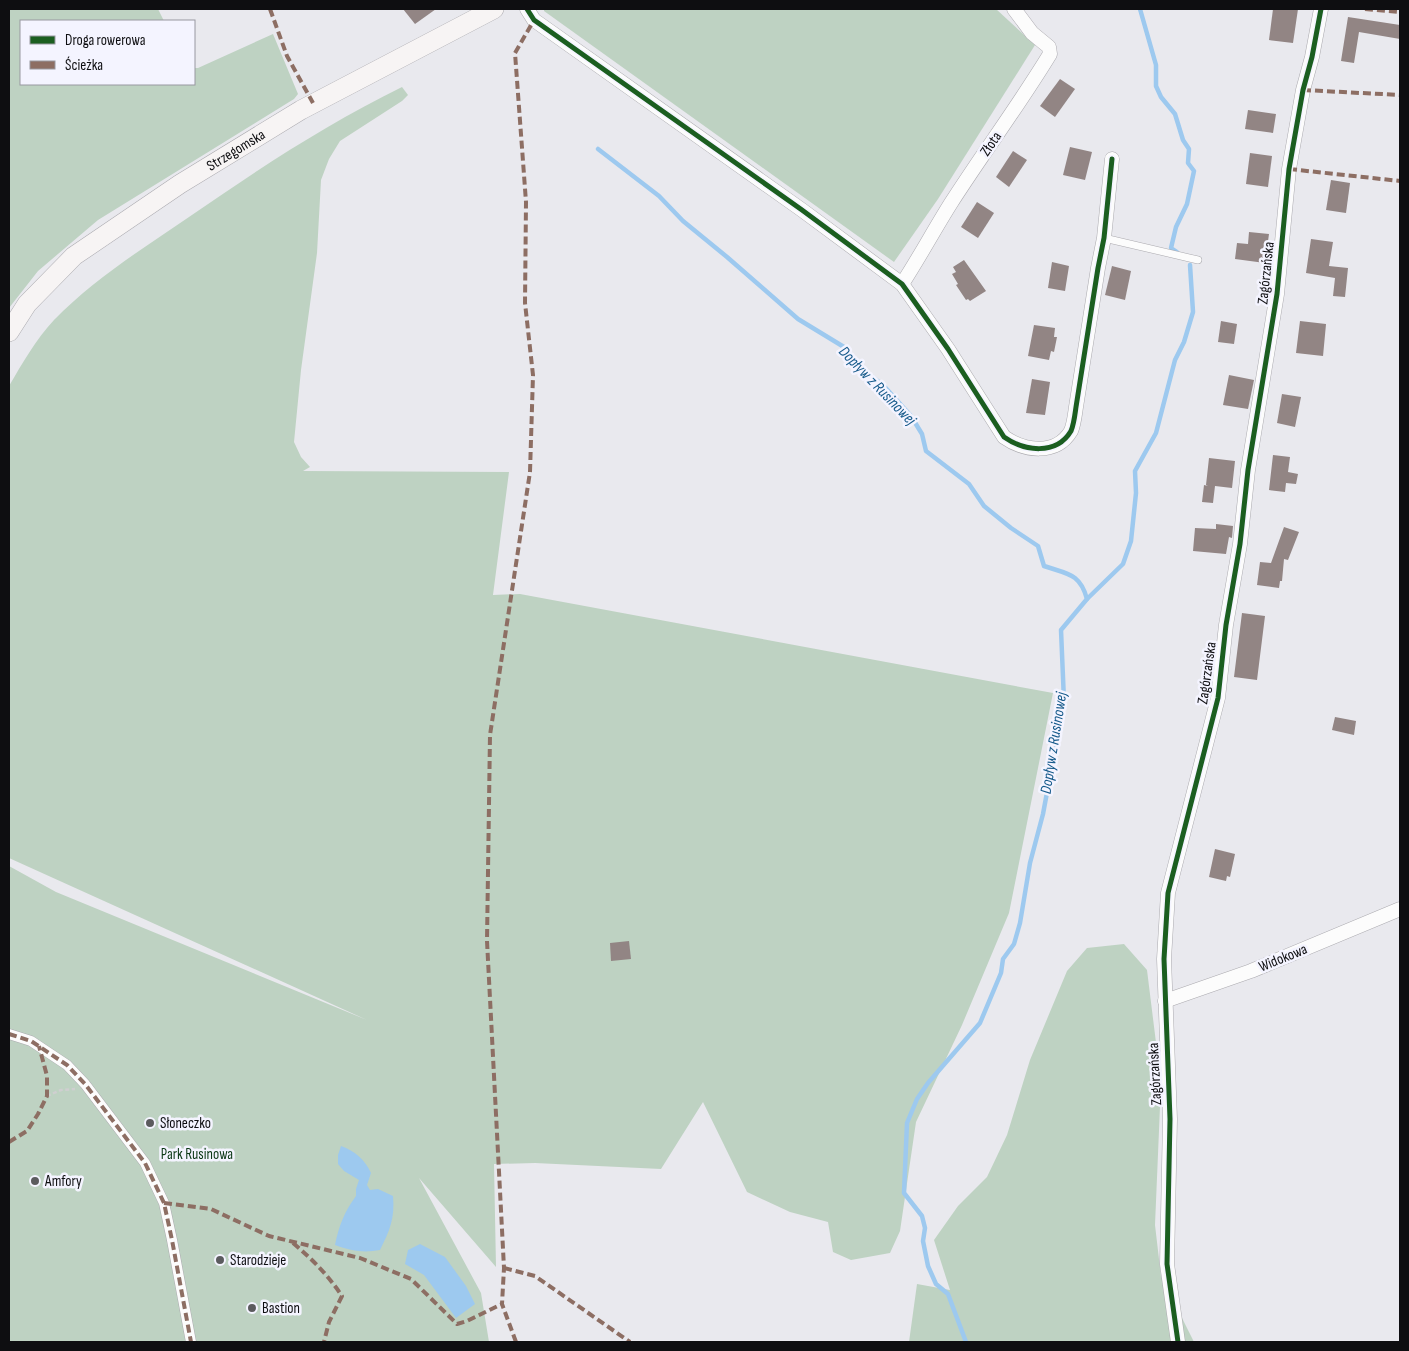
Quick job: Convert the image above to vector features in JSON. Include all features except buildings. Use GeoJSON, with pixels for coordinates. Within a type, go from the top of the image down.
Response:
{"type":"FeatureCollection","features":[{"type":"Feature","properties":{"kind":"main road","name":"Strzegomska"},"geometry":{"type":"LineString","coordinates":[[9,332],[27,304],[74,256],[180,184],[301,110],[494,9]]}},
{"type":"Feature","properties":{"kind":"street"},"geometry":{"type":"LineString","coordinates":[[528,9],[534,20],[902,284],[948,350],[1004,437],[1014,444],[1034,449],[1049,448],[1062,440],[1071,430],[1104,238],[1112,159]]}},
{"type":"Feature","properties":{"kind":"street","name":"Złota"},"geometry":{"type":"LineString","coordinates":[[902,284],[950,204],[1050,54],[1048,46],[1032,33],[1014,9]]}},
{"type":"Feature","properties":{"kind":"street","name":"Zagórzańska"},"geometry":{"type":"LineString","coordinates":[[1178,1342],[1167,1264],[1170,1119],[1164,959],[1168,893],[1218,698],[1226,624],[1240,544],[1248,470],[1277,294],[1289,169],[1303,90],[1312,57],[1321,9]]}},
{"type":"Feature","properties":{"kind":"street","name":"Widokowa"},"geometry":{"type":"LineString","coordinates":[[1165,1001],[1251,971],[1400,910]]}},
{"type":"Feature","properties":{"kind":"street"},"geometry":{"type":"LineString","coordinates":[[9,1034],[31,1041],[67,1065],[85,1084],[145,1163],[164,1203],[191,1342]]}},
{"type":"Feature","properties":{"kind":"lane"},"geometry":{"type":"LineString","coordinates":[[1104,238],[1198,260]]}},
{"type":"Feature","properties":{"kind":"path"},"geometry":{"type":"LineString","coordinates":[[48,1096],[61,1090],[72,1090],[85,1084]]}},
{"type":"Feature","properties":{"kind":"green space"},"geometry":{"type":"Polygon","coordinates":[[[9,9],[158,9],[164,20],[20,20],[20,85],[195,85],[195,68],[273,34],[298,94],[294,99],[98,220],[38,271],[9,308],[9,9]]]}},
{"type":"Feature","properties":{"kind":"green space"},"geometry":{"type":"Polygon","coordinates":[[[544,9],[996,9],[1035,45],[938,199],[894,262],[544,11],[544,9]]]}},
{"type":"Feature","properties":{"kind":"green space","name":"Park Rusinowa"},"geometry":{"type":"Polygon","coordinates":[[[402,87],[408,95],[402,101],[340,141],[329,159],[321,180],[317,253],[301,370],[294,442],[301,457],[310,467],[303,471],[509,472],[493,595],[520,594],[1053,693],[1009,913],[962,1025],[916,1122],[900,1231],[890,1253],[851,1260],[833,1252],[828,1222],[790,1212],[747,1192],[703,1102],[661,1169],[535,1163],[494,1164],[496,1267],[419,1178],[481,1293],[489,1342],[9,1342],[9,866],[56,892],[367,1020],[9,858],[9,386],[47,327],[69,305],[102,278],[267,165],[347,116],[402,87]]]}},
{"type":"Feature","properties":{"kind":"green space"},"geometry":{"type":"Polygon","coordinates":[[[1124,944],[1147,970],[1161,1083],[1155,1225],[1161,1276],[1194,1342],[909,1342],[917,1284],[950,1290],[934,1240],[958,1206],[987,1177],[1007,1135],[1030,1060],[1067,971],[1087,948],[1124,944]]]}},
{"type":"Feature","properties":{"kind":"water"},"geometry":{"type":"Polygon","coordinates":[[[341,1146],[351,1150],[366,1164],[371,1173],[367,1185],[370,1190],[378,1189],[393,1196],[391,1224],[380,1250],[358,1251],[335,1245],[342,1219],[356,1196],[359,1180],[344,1171],[338,1164],[341,1146]]]}},
{"type":"Feature","properties":{"kind":"water"},"geometry":{"type":"Polygon","coordinates":[[[420,1244],[445,1257],[466,1286],[475,1304],[456,1318],[424,1275],[405,1264],[408,1250],[420,1244]]]}},
{"type":"Feature","properties":{"kind":"waterway"},"geometry":{"type":"LineString","coordinates":[[1140,9],[1156,65],[1156,86],[1161,97],[1175,114],[1183,140],[1189,149],[1188,163],[1194,171],[1187,204],[1176,227],[1171,248],[1177,252]]}},
{"type":"Feature","properties":{"kind":"waterway","name":"Dopływ z Rusinowej"},"geometry":{"type":"LineString","coordinates":[[598,149],[659,196],[683,221],[798,319],[844,347],[867,373],[883,385],[911,416],[922,434],[926,451],[969,484],[984,506],[1011,528],[1038,546],[1044,566],[1066,573],[1076,579],[1081,584],[1087,599],[1061,630],[1064,701],[1043,814],[1030,863],[1020,923],[1014,944],[1003,959],[1001,973],[980,1023],[928,1083],[917,1099],[907,1123],[904,1193],[922,1216],[925,1228],[923,1241],[928,1266],[936,1284],[948,1294],[966,1342]]}},
{"type":"Feature","properties":{"kind":"waterway"},"geometry":{"type":"LineString","coordinates":[[1087,599],[1123,564],[1131,541],[1136,493],[1135,471],[1156,433],[1175,360],[1184,342],[1193,312],[1190,265]]}},
{"type":"Feature","properties":{"kind":"marked path"},"geometry":{"type":"LineString","coordinates":[[270,9],[287,56],[313,103]]}},
{"type":"Feature","properties":{"kind":"marked path"},"geometry":{"type":"LineString","coordinates":[[1365,9],[1400,12]]}},
{"type":"Feature","properties":{"kind":"marked path"},"geometry":{"type":"LineString","coordinates":[[516,1342],[502,1304],[504,1268],[487,941],[490,735],[530,472],[533,375],[525,303],[526,202],[515,53],[534,20]]}},
{"type":"Feature","properties":{"kind":"marked path"},"geometry":{"type":"LineString","coordinates":[[1303,90],[1400,95]]}},
{"type":"Feature","properties":{"kind":"marked path"},"geometry":{"type":"LineString","coordinates":[[1289,169],[1400,181]]}},
{"type":"Feature","properties":{"kind":"marked path"},"geometry":{"type":"LineString","coordinates":[[9,1034],[31,1041],[67,1065],[85,1084],[145,1163],[164,1203],[191,1342]]}},
{"type":"Feature","properties":{"kind":"marked path"},"geometry":{"type":"LineString","coordinates":[[9,1142],[27,1131],[47,1096],[47,1076],[39,1046]]}},
{"type":"Feature","properties":{"kind":"marked path"},"geometry":{"type":"LineString","coordinates":[[164,1203],[211,1209],[269,1236],[360,1258],[411,1279],[457,1324],[502,1304]]}},
{"type":"Feature","properties":{"kind":"marked path"},"geometry":{"type":"LineString","coordinates":[[293,1243],[307,1255],[342,1296],[329,1322],[324,1342]]}},
{"type":"Feature","properties":{"kind":"marked path"},"geometry":{"type":"LineString","coordinates":[[504,1268],[535,1276],[630,1342]]}},
{"type":"Feature","properties":{"kind":"cycle path"},"geometry":{"type":"LineString","coordinates":[[527,9],[534,20],[802,210],[902,284],[948,349],[1004,437],[1030,448],[1048,448],[1057,444],[1065,439],[1072,428],[1104,238],[1112,159]]}},
{"type":"Feature","properties":{"kind":"cycle path"},"geometry":{"type":"LineString","coordinates":[[1178,1342],[1167,1264],[1170,1119],[1164,959],[1168,893],[1218,698],[1226,625],[1240,544],[1248,470],[1277,294],[1289,169],[1303,90],[1312,57],[1321,9]]}},
{"type":"Feature","properties":{"kind":"place","name":"Słoneczko"},"geometry":{"type":"Point","coordinates":[150,1123]}},
{"type":"Feature","properties":{"kind":"place","name":"Amfory"},"geometry":{"type":"Point","coordinates":[35,1181]}},
{"type":"Feature","properties":{"kind":"place","name":"Starodzieje"},"geometry":{"type":"Point","coordinates":[220,1260]}},
{"type":"Feature","properties":{"kind":"place","name":"Bastion"},"geometry":{"type":"Point","coordinates":[252,1308]}}]}
